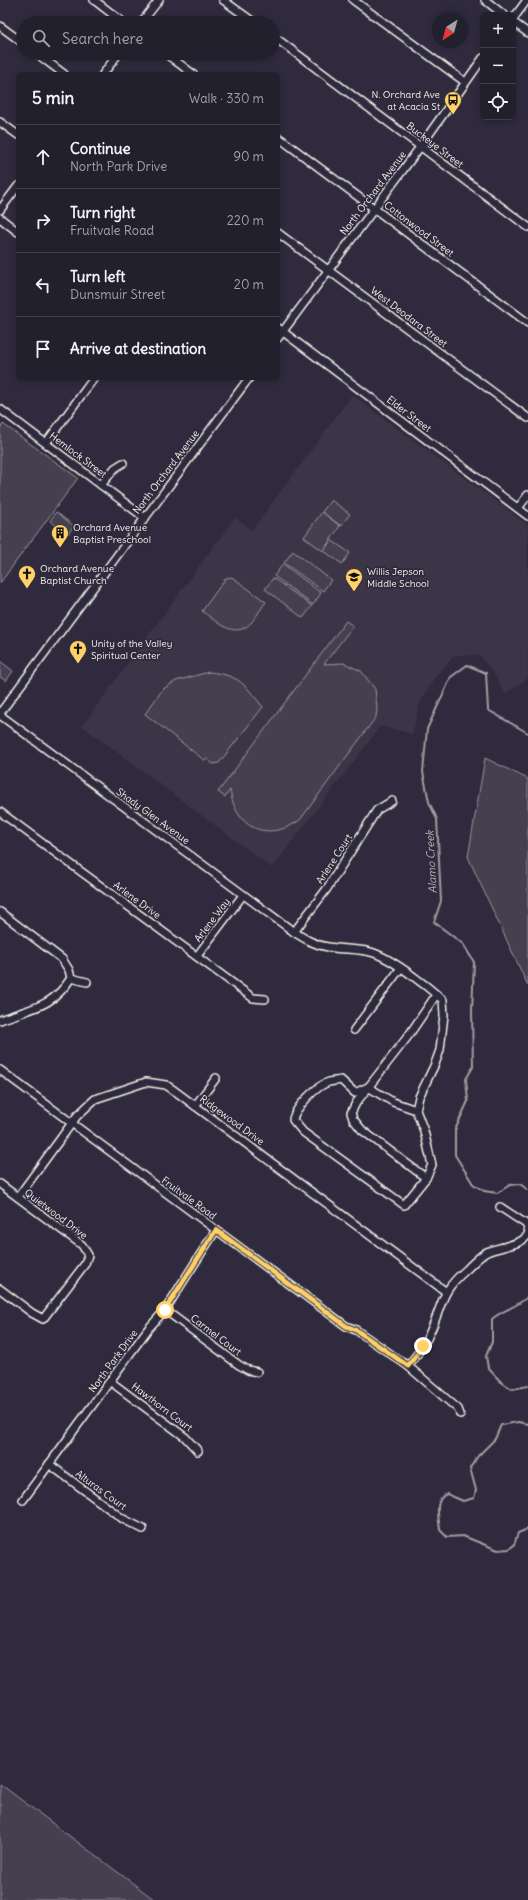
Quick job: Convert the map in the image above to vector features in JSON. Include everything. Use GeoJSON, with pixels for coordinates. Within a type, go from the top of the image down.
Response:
{"type":"FeatureCollection","features":[{"type":"Feature","properties":{"kind":"street"},"geometry":{"type":"LineString","coordinates":[[94,0],[115,16]]}},
{"type":"Feature","properties":{"kind":"street"},"geometry":{"type":"LineString","coordinates":[[146,16],[158,0]]}},
{"type":"Feature","properties":{"kind":"street"},"geometry":{"type":"LineString","coordinates":[[223,0],[245,16]]}},
{"type":"Feature","properties":{"kind":"street"},"geometry":{"type":"LineString","coordinates":[[353,0],[465,82]]}},
{"type":"Feature","properties":{"kind":"street"},"geometry":{"type":"LineString","coordinates":[[485,0],[500,12]]}},
{"type":"Feature","properties":{"kind":"street"},"geometry":{"type":"LineString","coordinates":[[516,16],[527,0]]}},
{"type":"Feature","properties":{"kind":"street"},"geometry":{"type":"LineString","coordinates":[[516,23],[528,33]]}},
{"type":"Feature","properties":{"kind":"street"},"geometry":{"type":"LineString","coordinates":[[0,26],[16,38]]}},
{"type":"Feature","properties":{"kind":"street","name":"Buckeye Street"},"geometry":{"type":"LineString","coordinates":[[280,41],[528,227]]}},
{"type":"Feature","properties":{"kind":"street"},"geometry":{"type":"LineString","coordinates":[[45,60],[61,72]]}},
{"type":"Feature","properties":{"kind":"street"},"geometry":{"type":"LineString","coordinates":[[105,72],[114,60]]}},
{"type":"Feature","properties":{"kind":"street"},"geometry":{"type":"LineString","coordinates":[[174,60],[190,72]]}},
{"type":"Feature","properties":{"kind":"street","name":"North Orchard Avenue"},"geometry":{"type":"LineString","coordinates":[[281,330],[420,147],[480,62]]}},
{"type":"Feature","properties":{"kind":"street"},"geometry":{"type":"LineString","coordinates":[[0,122],[16,134]]}},
{"type":"Feature","properties":{"kind":"street","name":"Cottonwood Street"},"geometry":{"type":"LineString","coordinates":[[280,138],[528,322]]}},
{"type":"Feature","properties":{"kind":"street"},"geometry":{"type":"LineString","coordinates":[[0,210],[16,189]]}},
{"type":"Feature","properties":{"kind":"street"},"geometry":{"type":"LineString","coordinates":[[0,218],[16,230]]}},
{"type":"Feature","properties":{"kind":"street","name":"West Deodara Street"},"geometry":{"type":"LineString","coordinates":[[280,234],[528,418]]}},
{"type":"Feature","properties":{"kind":"street","name":"Elder Street"},"geometry":{"type":"LineString","coordinates":[[281,330],[528,516]]}},
{"type":"Feature","properties":{"kind":"street"},"geometry":{"type":"LineString","coordinates":[[46,443],[93,380]]}},
{"type":"Feature","properties":{"kind":"street","name":"North Orchard Avenue"},"geometry":{"type":"LineString","coordinates":[[0,714],[247,380]]}},
{"type":"Feature","properties":{"kind":"street","name":"Hemlock Street"},"geometry":{"type":"LineString","coordinates":[[0,409],[145,518]]}},
{"type":"Feature","properties":{"kind":"street"},"geometry":{"type":"LineString","coordinates":[[101,485],[115,468],[123,463]]}},
{"type":"Feature","properties":{"kind":"street"},"geometry":{"type":"LineString","coordinates":[[518,508],[528,495]]}},
{"type":"Feature","properties":{"kind":"street","name":"Shady Glen Avenue"},"geometry":{"type":"LineString","coordinates":[[0,714],[294,932],[312,943],[328,947],[357,949],[374,953],[400,969],[436,995]]}},
{"type":"Feature","properties":{"kind":"street","name":"Arlene Court"},"geometry":{"type":"LineString","coordinates":[[294,932],[326,890],[377,810],[392,801]]}},
{"type":"Feature","properties":{"kind":"street","name":"Arlene Drive"},"geometry":{"type":"LineString","coordinates":[[0,812],[253,998],[265,999]]}},
{"type":"Feature","properties":{"kind":"street","name":"Arlene Way"},"geometry":{"type":"LineString","coordinates":[[196,956],[243,895]]}},
{"type":"Feature","properties":{"kind":"street"},"geometry":{"type":"LineString","coordinates":[[0,912],[62,958],[69,970],[71,978],[54,999],[0,1020]]}},
{"type":"Feature","properties":{"kind":"street"},"geometry":{"type":"LineString","coordinates":[[354,1030],[400,969]]}},
{"type":"Feature","properties":{"kind":"street"},"geometry":{"type":"LineString","coordinates":[[71,978],[87,982]]}},
{"type":"Feature","properties":{"kind":"street"},"geometry":{"type":"LineString","coordinates":[[368,1087],[355,1093],[341,1080],[328,1082],[319,1088],[300,1106],[293,1114],[293,1120],[303,1132],[404,1205],[426,1178],[432,1165],[424,1131],[416,1110],[440,1050],[444,1015],[442,1000],[436,995],[409,1035],[368,1087],[351,1113],[353,1119],[362,1130],[426,1178]]}},
{"type":"Feature","properties":{"kind":"street","name":"Fruitvale Road"},"geometry":{"type":"LineString","coordinates":[[0,1070],[346,1326],[356,1330],[408,1366],[458,1410],[460,1414]]}},
{"type":"Feature","properties":{"kind":"street"},"geometry":{"type":"LineString","coordinates":[[195,1106],[216,1078]]}},
{"type":"Feature","properties":{"kind":"street","name":"Ridgewood Drive"},"geometry":{"type":"LineString","coordinates":[[18,1197],[83,1108],[95,1099],[146,1082],[166,1085],[445,1292]]}},
{"type":"Feature","properties":{"kind":"street"},"geometry":{"type":"LineString","coordinates":[[368,1087],[393,1102],[416,1110]]}},
{"type":"Feature","properties":{"kind":"street","name":"Quietwood Drive"},"geometry":{"type":"LineString","coordinates":[[0,1184],[82,1245],[87,1251],[88,1259],[43,1319],[32,1313],[0,1289]]}},
{"type":"Feature","properties":{"kind":"street"},"geometry":{"type":"LineString","coordinates":[[500,1207],[526,1224],[528,1229]]}},
{"type":"Feature","properties":{"kind":"street","name":"North Park Drive"},"geometry":{"type":"LineString","coordinates":[[22,1500],[111,1382],[148,1329],[165,1310],[216,1230]]}},
{"type":"Feature","properties":{"kind":"street"},"geometry":{"type":"LineString","coordinates":[[408,1366],[423,1346],[431,1330],[445,1292],[455,1280],[486,1252],[519,1241],[527,1237],[528,1234]]}},
{"type":"Feature","properties":{"kind":"street","name":"Carmel Court"},"geometry":{"type":"LineString","coordinates":[[165,1310],[239,1365],[248,1370],[257,1372]]}},
{"type":"Feature","properties":{"kind":"street","name":"Hawthorn Court"},"geometry":{"type":"LineString","coordinates":[[111,1382],[185,1437],[198,1451]]}},
{"type":"Feature","properties":{"kind":"street","name":"Alturas Court"},"geometry":{"type":"LineString","coordinates":[[49,1464],[123,1519],[143,1529]]}},
{"type":"Feature","properties":{"kind":"shaded area","name":"Willis Jepson Middle School"},"geometry":{"type":"Polygon","coordinates":[[[352,395],[528,525],[528,678],[505,694],[493,672],[479,655],[455,655],[435,677],[420,703],[412,734],[381,726],[272,868],[82,726],[235,517],[252,530],[352,395]]]}},
{"type":"Feature","properties":{"kind":"shaded area"},"geometry":{"type":"Polygon","coordinates":[[[3,424],[78,478],[0,583],[0,429],[3,424]]]}},
{"type":"Feature","properties":{"kind":"shaded area"},"geometry":{"type":"Polygon","coordinates":[[[331,500],[350,514],[341,526],[322,512],[331,500]]]}},
{"type":"Feature","properties":{"kind":"shaded area"},"geometry":{"type":"Polygon","coordinates":[[[56,512],[74,526],[68,534],[50,521],[56,512]]]}},
{"type":"Feature","properties":{"kind":"shaded area"},"geometry":{"type":"Polygon","coordinates":[[[322,512],[340,526],[323,551],[304,537],[322,512]]]}},
{"type":"Feature","properties":{"kind":"shaded area"},"geometry":{"type":"Polygon","coordinates":[[[331,540],[350,553],[342,564],[324,551],[331,540]]]}},
{"type":"Feature","properties":{"kind":"shaded area"},"geometry":{"type":"Polygon","coordinates":[[[293,551],[331,580],[323,591],[284,563],[293,551]]]}},
{"type":"Feature","properties":{"kind":"shaded area"},"geometry":{"type":"Polygon","coordinates":[[[283,564],[321,593],[313,605],[274,576],[283,564]]]}},
{"type":"Feature","properties":{"kind":"shaded area"},"geometry":{"type":"Polygon","coordinates":[[[232,577],[266,602],[252,622],[240,630],[234,630],[222,626],[202,611],[226,578],[232,577]]]}},
{"type":"Feature","properties":{"kind":"shaded area"},"geometry":{"type":"Polygon","coordinates":[[[273,578],[312,606],[303,618],[265,589],[273,578]]]}},
{"type":"Feature","properties":{"kind":"shaded area"},"geometry":{"type":"Polygon","coordinates":[[[346,621],[353,626],[324,664],[344,663],[361,671],[375,689],[377,708],[376,717],[300,820],[288,827],[276,830],[265,831],[255,828],[246,823],[239,815],[233,804],[230,790],[225,797],[218,792],[346,621]]]}},
{"type":"Feature","properties":{"kind":"shaded area"},"geometry":{"type":"Polygon","coordinates":[[[0,661],[13,671],[6,681],[0,677],[0,661]]]}},
{"type":"Feature","properties":{"kind":"shaded area"},"geometry":{"type":"Polygon","coordinates":[[[209,672],[219,673],[241,682],[263,707],[219,763],[213,764],[207,759],[204,760],[145,714],[163,689],[176,681],[209,672]]]}},
{"type":"Feature","properties":{"kind":"shaded area"},"geometry":{"type":"Polygon","coordinates":[[[485,758],[528,779],[528,986],[468,857],[485,758]]]}},
{"type":"Feature","properties":{"kind":"shaded area"},"geometry":{"type":"Polygon","coordinates":[[[0,1784],[155,1900],[0,1900],[0,1784]]]}},
{"type":"Feature","properties":{"kind":"waterway","name":"Alamo Creek"},"geometry":{"type":"LineString","coordinates":[[528,733],[488,710],[486,673],[467,665],[451,677],[427,729],[423,772],[429,802],[437,819],[441,901],[434,922],[463,944],[474,962],[472,1011],[473,1067],[466,1079],[468,1101],[455,1130],[455,1155],[473,1184],[484,1191],[497,1193],[510,1185],[520,1184],[528,1190]]}},
{"type":"Feature","properties":{"kind":"waterway","name":"Alamo Creek"},"geometry":{"type":"LineString","coordinates":[[528,1296],[520,1303],[492,1319],[492,1342],[486,1356],[488,1368],[503,1384],[512,1389],[528,1386]]}},
{"type":"Feature","properties":{"kind":"waterway","name":"Alamo Creek"},"geometry":{"type":"LineString","coordinates":[[528,1424],[518,1422],[501,1425],[495,1439],[478,1456],[470,1468],[476,1490],[474,1498],[463,1501],[447,1494],[443,1496],[438,1504],[440,1530],[447,1537],[463,1536],[498,1550],[509,1549],[514,1545],[518,1533],[528,1529]]}},
{"type":"Feature","properties":{"kind":"place","name":"N. Orchard Ave at Acacia St"},"geometry":{"type":"Point","coordinates":[453,115]}},
{"type":"Feature","properties":{"kind":"place","name":"Orchard Avenue Baptist Preschool"},"geometry":{"type":"Point","coordinates":[60,548]}},
{"type":"Feature","properties":{"kind":"place","name":"Orchard Avenue Baptist Church"},"geometry":{"type":"Point","coordinates":[27,589]}},
{"type":"Feature","properties":{"kind":"place","name":"Willis Jepson Middle School"},"geometry":{"type":"Point","coordinates":[354,592]}},
{"type":"Feature","properties":{"kind":"place","name":"Unity of the Valley Spiritual Center"},"geometry":{"type":"Point","coordinates":[78,664]}},
{"type":"Feature","properties":{"kind":"route"},"geometry":{"type":"LineString","coordinates":[[165,1310],[216,1230],[346,1326],[356,1330],[408,1366],[423,1346]]}}]}
